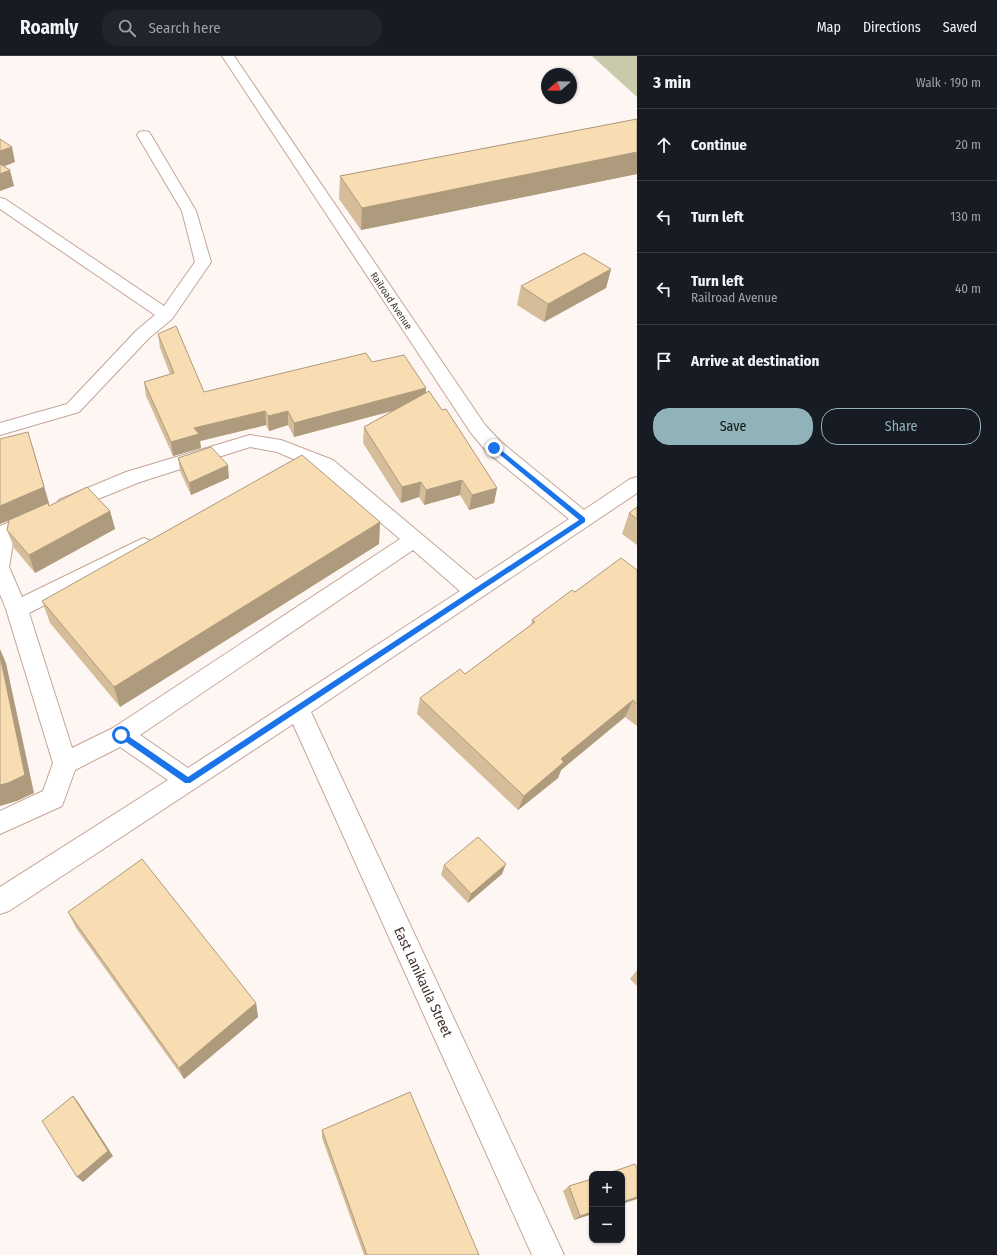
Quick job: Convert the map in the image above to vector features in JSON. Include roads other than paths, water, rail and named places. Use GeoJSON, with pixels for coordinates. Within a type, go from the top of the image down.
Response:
{"type":"FeatureCollection","features":[{"type":"Feature","properties":{"kind":"street","name":"Railroad Avenue"},"geometry":{"type":"LineString","coordinates":[[228,56],[485,438],[583,520]]}},
{"type":"Feature","properties":{"kind":"street"},"geometry":{"type":"LineString","coordinates":[[0,429],[73,408],[143,334],[166,315],[203,262],[189,211],[144,135]]}},
{"type":"Feature","properties":{"kind":"street"},"geometry":{"type":"LineString","coordinates":[[0,202],[166,315]]}},
{"type":"Feature","properties":{"kind":"street"},"geometry":{"type":"LineString","coordinates":[[0,566],[2,533],[133,476],[250,441],[281,446],[326,465],[475,591]]}},
{"type":"Feature","properties":{"kind":"street"},"geometry":{"type":"LineString","coordinates":[[0,902],[298,709],[637,484]]}},
{"type":"Feature","properties":{"kind":"street"},"geometry":{"type":"LineString","coordinates":[[18,608],[159,539]]}},
{"type":"Feature","properties":{"kind":"street"},"geometry":{"type":"LineString","coordinates":[[65,763],[121,735],[415,539]]}},
{"type":"Feature","properties":{"kind":"street"},"geometry":{"type":"LineString","coordinates":[[0,569],[18,608],[65,763],[53,798],[0,823]]}},
{"type":"Feature","properties":{"kind":"street","name":"East Lanikaula Street"},"geometry":{"type":"LineString","coordinates":[[298,709],[548,1255]]}},
{"type":"Feature","properties":{"kind":"street"},"geometry":{"type":"LineString","coordinates":[[121,735],[188,781]]}}]}
